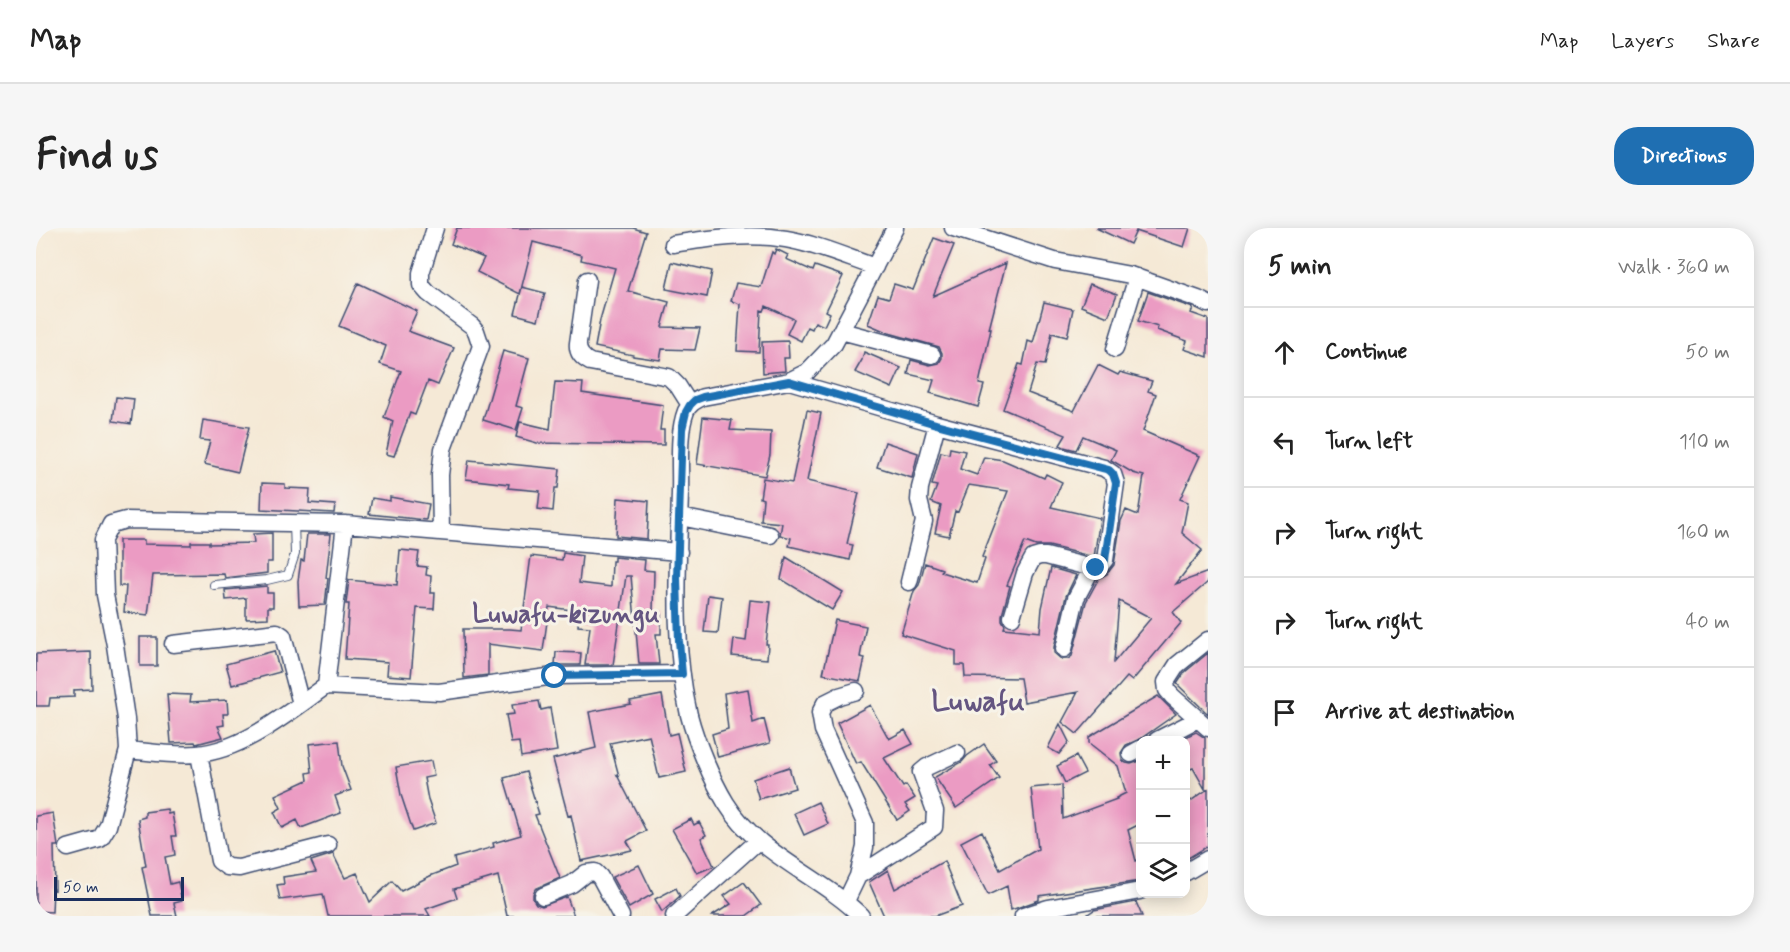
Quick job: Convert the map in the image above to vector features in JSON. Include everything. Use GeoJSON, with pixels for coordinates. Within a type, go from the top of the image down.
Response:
{"type":"FeatureCollection","features":[{"type":"Feature","properties":{"kind":"street"},"geometry":{"type":"LineString","coordinates":[[435,228],[421,273],[421,285],[472,326],[481,346],[443,449],[440,475],[441,532]]}},
{"type":"Feature","properties":{"kind":"street"},"geometry":{"type":"LineString","coordinates":[[861,916],[846,901],[758,841],[740,822],[719,791],[690,717],[682,674],[677,608],[682,429],[690,405],[703,397],[789,381],[807,372],[817,363],[834,345],[895,228]]}},
{"type":"Feature","properties":{"kind":"street"},"geometry":{"type":"LineString","coordinates":[[953,228],[1055,261],[1137,277],[1208,304]]}},
{"type":"Feature","properties":{"kind":"street"},"geometry":{"type":"LineString","coordinates":[[674,244],[720,237],[750,236],[785,239],[811,245],[875,267]]}},
{"type":"Feature","properties":{"kind":"street"},"geometry":{"type":"LineString","coordinates":[[1114,349],[1137,277]]}},
{"type":"Feature","properties":{"kind":"street"},"geometry":{"type":"LineString","coordinates":[[586,280],[577,349],[584,358],[590,362],[669,376],[690,405]]}},
{"type":"Feature","properties":{"kind":"street"},"geometry":{"type":"LineString","coordinates":[[841,331],[932,355]]}},
{"type":"Feature","properties":{"kind":"street"},"geometry":{"type":"LineString","coordinates":[[789,381],[936,424],[1109,470],[1113,474],[1116,483],[1105,560],[1100,566],[1092,568],[1046,556],[1033,558],[1025,573],[1012,617]]}},
{"type":"Feature","properties":{"kind":"street"},"geometry":{"type":"LineString","coordinates":[[909,582],[924,521],[919,500],[920,488],[936,424]]}},
{"type":"Feature","properties":{"kind":"street"},"geometry":{"type":"LineString","coordinates":[[680,517],[770,535]]}},
{"type":"Feature","properties":{"kind":"street"},"geometry":{"type":"LineString","coordinates":[[68,848],[100,839],[108,826],[128,750],[116,656],[105,595],[103,540],[111,524],[126,520],[345,524],[679,552]]}},
{"type":"Feature","properties":{"kind":"street"},"geometry":{"type":"LineString","coordinates":[[326,686],[345,524]]}},
{"type":"Feature","properties":{"kind":"street"},"geometry":{"type":"LineString","coordinates":[[1064,649],[1076,598],[1092,568]]}},
{"type":"Feature","properties":{"kind":"street"},"geometry":{"type":"LineString","coordinates":[[173,644],[277,632],[283,636],[301,704]]}},
{"type":"Feature","properties":{"kind":"street"},"geometry":{"type":"LineString","coordinates":[[1171,736],[1203,724],[1167,690],[1166,682],[1184,658],[1208,640]]}},
{"type":"Feature","properties":{"kind":"street"},"geometry":{"type":"LineString","coordinates":[[128,750],[177,755],[199,754],[226,748],[251,736],[326,686],[439,692],[555,676],[682,674]]}},
{"type":"Feature","properties":{"kind":"street"},"geometry":{"type":"LineString","coordinates":[[846,901],[858,876],[865,847],[865,823],[820,721],[820,713],[825,704],[839,696],[856,691]]}},
{"type":"Feature","properties":{"kind":"street"},"geometry":{"type":"LineString","coordinates":[[858,876],[934,826],[935,811],[921,772],[957,753]]}},
{"type":"Feature","properties":{"kind":"street"},"geometry":{"type":"LineString","coordinates":[[199,754],[219,861],[227,867],[239,868],[328,845]]}},
{"type":"Feature","properties":{"kind":"street"},"geometry":{"type":"LineString","coordinates":[[674,916],[758,841]]}},
{"type":"Feature","properties":{"kind":"street"},"geometry":{"type":"LineString","coordinates":[[1190,869],[1208,859]]}},
{"type":"Feature","properties":{"kind":"street"},"geometry":{"type":"LineString","coordinates":[[543,896],[572,884],[586,873],[595,872],[621,916]]}},
{"type":"Feature","properties":{"kind":"street"},"geometry":{"type":"LineString","coordinates":[[1023,916],[1048,908],[1136,892]]}},
{"type":"Feature","properties":{"kind":"lane"},"geometry":{"type":"LineString","coordinates":[[214,585],[267,580],[288,575],[295,554],[294,523]]}},
{"type":"Feature","properties":{"kind":"building"},"geometry":{"type":"Polygon","coordinates":[[[457,228],[633,228],[646,232],[628,291],[669,302],[662,327],[700,328],[695,350],[662,349],[660,360],[595,347],[615,268],[581,260],[582,255],[533,242],[520,294],[477,272],[484,258],[451,244],[457,228]]]}},
{"type":"Feature","properties":{"kind":"building"},"geometry":{"type":"Polygon","coordinates":[[[1096,228],[1190,228],[1184,247],[1136,231],[1130,244],[1096,228]]]}},
{"type":"Feature","properties":{"kind":"building"},"geometry":{"type":"Polygon","coordinates":[[[934,238],[954,245],[933,296],[1006,263],[989,329],[991,329],[979,384],[984,385],[978,407],[930,393],[934,380],[908,374],[911,360],[930,365],[939,363],[942,353],[939,347],[889,333],[868,324],[878,295],[889,298],[894,284],[913,290],[934,238]]]}},
{"type":"Feature","properties":{"kind":"building"},"geometry":{"type":"Polygon","coordinates":[[[776,249],[788,255],[786,259],[813,271],[815,266],[843,276],[826,311],[830,313],[824,326],[815,322],[812,329],[808,327],[801,341],[787,334],[794,319],[766,306],[764,311],[761,310],[759,352],[737,351],[740,304],[731,301],[736,283],[761,287],[772,252],[774,254],[776,249]]]}},
{"type":"Feature","properties":{"kind":"building"},"geometry":{"type":"Polygon","coordinates":[[[672,262],[712,271],[707,297],[666,289],[672,262]]]}},
{"type":"Feature","properties":{"kind":"building"},"geometry":{"type":"Polygon","coordinates":[[[358,283],[417,311],[408,331],[454,348],[438,385],[428,381],[415,415],[410,413],[394,456],[386,454],[393,421],[384,417],[401,371],[380,364],[386,346],[339,326],[358,283]]]}},
{"type":"Feature","properties":{"kind":"building"},"geometry":{"type":"Polygon","coordinates":[[[1090,284],[1117,294],[1108,317],[1081,306],[1090,284]]]}},
{"type":"Feature","properties":{"kind":"building"},"geometry":{"type":"Polygon","coordinates":[[[522,287],[545,293],[538,320],[515,314],[522,287]]]}},
{"type":"Feature","properties":{"kind":"building"},"geometry":{"type":"Polygon","coordinates":[[[1148,292],[1193,308],[1191,313],[1208,319],[1208,357],[1184,349],[1187,341],[1157,330],[1158,327],[1138,321],[1148,292]]]}},
{"type":"Feature","properties":{"kind":"building"},"geometry":{"type":"Polygon","coordinates":[[[1044,302],[1073,309],[1067,337],[1052,333],[1045,365],[1037,364],[1028,393],[1074,411],[1098,365],[1118,375],[1120,372],[1152,381],[1148,391],[1156,394],[1143,431],[1200,456],[1180,499],[1188,502],[1182,533],[1202,550],[1176,584],[1208,572],[1208,582],[1173,612],[1181,623],[1132,681],[1127,677],[1077,734],[1062,722],[1078,692],[1024,702],[1020,678],[965,677],[964,665],[956,665],[956,651],[901,634],[925,563],[942,569],[941,572],[977,583],[985,559],[982,557],[1008,491],[969,485],[958,512],[955,511],[949,536],[935,533],[941,506],[931,502],[937,486],[932,485],[941,452],[949,454],[950,448],[965,451],[960,469],[977,475],[984,457],[1003,460],[1044,478],[1046,474],[1062,482],[1051,507],[1100,518],[1094,557],[1025,542],[1007,585],[1010,586],[1002,615],[1004,628],[1040,632],[1042,608],[1051,568],[1076,575],[1066,596],[1054,647],[1054,653],[1061,659],[1068,659],[1072,656],[1086,602],[1099,578],[1107,574],[1114,565],[1121,521],[1126,510],[1138,515],[1144,476],[1133,473],[1111,460],[1116,450],[1083,436],[1076,450],[1064,447],[1060,445],[1066,435],[1003,409],[1019,364],[1023,365],[1028,341],[1033,343],[1044,302]],[[1119,601],[1114,662],[1151,618],[1119,601]]]}},
{"type":"Feature","properties":{"kind":"building"},"geometry":{"type":"Polygon","coordinates":[[[788,341],[789,358],[784,358],[785,371],[763,373],[762,342],[788,341]]]}},
{"type":"Feature","properties":{"kind":"building"},"geometry":{"type":"Polygon","coordinates":[[[503,351],[529,358],[516,406],[523,408],[516,430],[483,420],[503,351]]]}},
{"type":"Feature","properties":{"kind":"building"},"geometry":{"type":"Polygon","coordinates":[[[864,352],[901,368],[892,388],[855,372],[864,352]]]}},
{"type":"Feature","properties":{"kind":"building"},"geometry":{"type":"Polygon","coordinates":[[[555,382],[583,383],[582,393],[663,405],[660,430],[664,430],[664,445],[537,443],[516,437],[520,422],[550,429],[555,382]]]}},
{"type":"Feature","properties":{"kind":"building"},"geometry":{"type":"Polygon","coordinates":[[[116,397],[134,399],[131,424],[113,421],[116,397]]]}},
{"type":"Feature","properties":{"kind":"building"},"geometry":{"type":"Polygon","coordinates":[[[807,410],[821,413],[807,481],[859,493],[847,544],[853,545],[850,560],[789,546],[791,538],[780,535],[782,523],[761,521],[763,499],[760,498],[763,478],[792,483],[807,410]]]}},
{"type":"Feature","properties":{"kind":"building"},"geometry":{"type":"Polygon","coordinates":[[[703,417],[732,420],[730,430],[771,432],[770,455],[765,476],[697,464],[703,417]]]}},
{"type":"Feature","properties":{"kind":"building"},"geometry":{"type":"Polygon","coordinates":[[[203,420],[249,427],[238,472],[204,464],[210,441],[200,440],[203,420]]]}},
{"type":"Feature","properties":{"kind":"building"},"geometry":{"type":"Polygon","coordinates":[[[885,442],[918,453],[912,478],[877,467],[885,442]]]}},
{"type":"Feature","properties":{"kind":"building"},"geometry":{"type":"Polygon","coordinates":[[[469,460],[560,469],[558,488],[555,488],[553,511],[538,509],[540,491],[508,488],[509,484],[466,479],[469,460]]]}},
{"type":"Feature","properties":{"kind":"building"},"geometry":{"type":"Polygon","coordinates":[[[262,483],[285,484],[285,488],[310,489],[309,503],[335,505],[334,513],[261,509],[262,483]]]}},
{"type":"Feature","properties":{"kind":"building"},"geometry":{"type":"Polygon","coordinates":[[[390,497],[429,504],[426,520],[369,514],[372,498],[390,501],[390,497]]]}},
{"type":"Feature","properties":{"kind":"building"},"geometry":{"type":"Polygon","coordinates":[[[618,498],[649,501],[647,539],[616,536],[618,498]]]}},
{"type":"Feature","properties":{"kind":"building"},"geometry":{"type":"Polygon","coordinates":[[[272,533],[272,562],[267,562],[267,573],[225,578],[224,574],[153,575],[148,615],[124,612],[126,586],[119,586],[119,540],[144,540],[144,544],[254,543],[253,534],[272,533]]]}},
{"type":"Feature","properties":{"kind":"building"},"geometry":{"type":"Polygon","coordinates":[[[307,534],[331,534],[325,605],[299,606],[298,581],[301,560],[304,561],[307,534]]]}},
{"type":"Feature","properties":{"kind":"building"},"geometry":{"type":"Polygon","coordinates":[[[400,550],[419,552],[417,566],[427,567],[426,575],[431,576],[430,593],[435,593],[434,609],[417,608],[411,677],[387,675],[388,662],[345,659],[349,580],[397,585],[400,550]]]}},
{"type":"Feature","properties":{"kind":"building"},"geometry":{"type":"Polygon","coordinates":[[[563,553],[582,556],[579,583],[611,587],[614,557],[645,560],[644,570],[654,571],[653,612],[661,612],[661,634],[656,634],[659,664],[639,664],[631,576],[626,576],[613,665],[585,665],[590,627],[578,626],[579,611],[549,607],[543,651],[488,644],[488,675],[464,678],[463,629],[521,630],[531,556],[562,560],[563,553]]]}},
{"type":"Feature","properties":{"kind":"building"},"geometry":{"type":"Polygon","coordinates":[[[786,557],[843,592],[832,610],[781,579],[786,557]]]}},
{"type":"Feature","properties":{"kind":"building"},"geometry":{"type":"Polygon","coordinates":[[[267,586],[267,593],[273,593],[273,607],[268,607],[268,618],[246,619],[246,598],[226,600],[225,590],[267,586]]]}},
{"type":"Feature","properties":{"kind":"building"},"geometry":{"type":"Polygon","coordinates":[[[708,595],[722,597],[718,633],[704,632],[708,595]]]}},
{"type":"Feature","properties":{"kind":"building"},"geometry":{"type":"Polygon","coordinates":[[[750,600],[771,602],[766,644],[768,644],[767,659],[732,656],[734,639],[746,641],[750,600]]]}},
{"type":"Feature","properties":{"kind":"building"},"geometry":{"type":"Polygon","coordinates":[[[835,620],[866,626],[860,657],[865,658],[860,681],[823,674],[835,620]]]}},
{"type":"Feature","properties":{"kind":"building"},"geometry":{"type":"Polygon","coordinates":[[[140,637],[157,637],[157,666],[140,666],[140,637]]]}},
{"type":"Feature","properties":{"kind":"building"},"geometry":{"type":"Polygon","coordinates":[[[274,651],[280,672],[232,685],[226,664],[274,651]]]}},
{"type":"Feature","properties":{"kind":"building"},"geometry":{"type":"Polygon","coordinates":[[[91,652],[92,689],[74,690],[74,697],[50,698],[49,706],[36,706],[36,654],[91,652]]]}},
{"type":"Feature","properties":{"kind":"building"},"geometry":{"type":"Polygon","coordinates":[[[556,652],[581,653],[580,665],[555,665],[556,652]]]}},
{"type":"Feature","properties":{"kind":"building"},"geometry":{"type":"Polygon","coordinates":[[[1208,653],[1208,714],[1177,684],[1185,672],[1208,653]]]}},
{"type":"Feature","properties":{"kind":"building"},"geometry":{"type":"Polygon","coordinates":[[[748,689],[753,723],[764,719],[770,743],[718,757],[712,734],[728,729],[724,693],[748,689]]]}},
{"type":"Feature","properties":{"kind":"building"},"geometry":{"type":"Polygon","coordinates":[[[167,694],[191,695],[190,702],[227,700],[228,714],[223,714],[224,725],[218,726],[223,737],[196,744],[195,742],[171,743],[167,694]]]}},
{"type":"Feature","properties":{"kind":"building"},"geometry":{"type":"Polygon","coordinates":[[[662,695],[669,735],[677,733],[686,772],[659,778],[649,735],[610,743],[619,776],[617,775],[646,831],[627,841],[632,850],[581,861],[571,815],[568,816],[553,759],[596,748],[589,712],[662,695]]]}},
{"type":"Feature","properties":{"kind":"building"},"geometry":{"type":"Polygon","coordinates":[[[1158,696],[1176,714],[1144,736],[1136,736],[1136,741],[1126,745],[1121,753],[1122,760],[1126,763],[1136,762],[1136,826],[1128,830],[1136,861],[1136,882],[1039,896],[1039,900],[1011,910],[1007,886],[988,895],[961,842],[982,831],[1000,870],[1038,849],[1031,788],[1062,785],[1063,819],[1117,799],[1126,793],[1118,766],[1089,743],[1089,737],[1158,696]]]}},
{"type":"Feature","properties":{"kind":"building"},"geometry":{"type":"Polygon","coordinates":[[[539,701],[541,710],[550,708],[557,751],[521,757],[519,742],[511,743],[506,715],[514,714],[512,705],[539,701]]]}},
{"type":"Feature","properties":{"kind":"building"},"geometry":{"type":"Polygon","coordinates":[[[870,705],[889,739],[905,730],[913,744],[884,758],[903,787],[906,785],[915,798],[905,804],[910,811],[897,820],[861,762],[856,764],[837,723],[870,705]]]}},
{"type":"Feature","properties":{"kind":"building"},"geometry":{"type":"Polygon","coordinates":[[[1060,724],[1069,742],[1059,754],[1048,748],[1060,724]]]}},
{"type":"Feature","properties":{"kind":"building"},"geometry":{"type":"Polygon","coordinates":[[[1196,732],[1205,738],[1205,789],[1193,768],[1190,769],[1190,736],[1187,736],[1196,732]]]}},
{"type":"Feature","properties":{"kind":"building"},"geometry":{"type":"Polygon","coordinates":[[[339,741],[342,766],[351,790],[335,796],[341,813],[301,828],[297,820],[282,828],[274,812],[281,808],[275,795],[308,780],[307,773],[312,772],[309,744],[339,741]]]}},
{"type":"Feature","properties":{"kind":"building"},"geometry":{"type":"Polygon","coordinates":[[[984,744],[996,761],[990,765],[999,778],[956,808],[935,777],[962,762],[984,744]]]}},
{"type":"Feature","properties":{"kind":"building"},"geometry":{"type":"Polygon","coordinates":[[[1076,756],[1085,773],[1065,783],[1057,766],[1076,756]]]}},
{"type":"Feature","properties":{"kind":"building"},"geometry":{"type":"Polygon","coordinates":[[[431,761],[434,776],[424,778],[428,800],[436,823],[413,831],[401,795],[396,767],[431,761]]]}},
{"type":"Feature","properties":{"kind":"building"},"geometry":{"type":"Polygon","coordinates":[[[789,767],[795,788],[759,799],[753,779],[789,767]]]}},
{"type":"Feature","properties":{"kind":"building"},"geometry":{"type":"Polygon","coordinates":[[[526,772],[539,814],[535,815],[560,878],[535,889],[533,899],[536,904],[542,906],[567,897],[574,916],[507,916],[498,876],[454,889],[457,898],[426,909],[430,916],[328,916],[323,894],[280,900],[277,885],[284,884],[283,877],[316,872],[311,861],[333,854],[345,878],[357,873],[370,902],[392,881],[401,891],[456,866],[454,858],[494,847],[493,843],[521,835],[504,778],[526,772]]]}},
{"type":"Feature","properties":{"kind":"building"},"geometry":{"type":"Polygon","coordinates":[[[1208,789],[1208,846],[1190,857],[1190,844],[1190,802],[1208,789]]]}},
{"type":"Feature","properties":{"kind":"building"},"geometry":{"type":"Polygon","coordinates":[[[818,802],[828,824],[804,835],[794,813],[818,802]]]}},
{"type":"Feature","properties":{"kind":"building"},"geometry":{"type":"Polygon","coordinates":[[[167,809],[168,814],[172,813],[176,836],[172,836],[175,855],[165,857],[170,884],[178,882],[182,901],[174,903],[177,916],[152,916],[142,867],[146,866],[138,819],[145,817],[145,812],[167,809]]]}},
{"type":"Feature","properties":{"kind":"building"},"geometry":{"type":"Polygon","coordinates":[[[53,813],[58,846],[54,846],[55,890],[53,889],[52,912],[36,911],[36,816],[53,813]]]}},
{"type":"Feature","properties":{"kind":"building"},"geometry":{"type":"Polygon","coordinates":[[[691,819],[694,825],[699,822],[706,835],[701,838],[714,866],[697,873],[672,829],[691,819]]]}},
{"type":"Feature","properties":{"kind":"building"},"geometry":{"type":"Polygon","coordinates":[[[944,861],[962,906],[935,916],[884,916],[869,882],[888,870],[895,889],[944,861]]]}},
{"type":"Feature","properties":{"kind":"building"},"geometry":{"type":"Polygon","coordinates":[[[639,865],[653,894],[629,908],[612,877],[639,865]]]}},
{"type":"Feature","properties":{"kind":"building"},"geometry":{"type":"Polygon","coordinates":[[[744,882],[761,905],[746,916],[712,916],[731,904],[724,896],[744,882]]]}},
{"type":"Feature","properties":{"kind":"building"},"geometry":{"type":"Polygon","coordinates":[[[676,888],[680,896],[662,912],[655,899],[676,888]]]}},
{"type":"Feature","properties":{"kind":"building"},"geometry":{"type":"Polygon","coordinates":[[[1136,902],[1142,916],[1085,916],[1094,910],[1136,902]]]}},
{"type":"Feature","properties":{"kind":"district","name":"Luwafu-kizungu"},"geometry":{"type":"Point","coordinates":[566,613]}},
{"type":"Feature","properties":{"kind":"district","name":"Luwafu"},"geometry":{"type":"Point","coordinates":[978,700]}},
{"type":"Feature","properties":{"kind":"route"},"geometry":{"type":"LineString","coordinates":[[555,676],[682,674],[677,608],[682,429],[690,405],[703,397],[789,381],[936,424],[1109,470],[1116,483],[1105,560],[1096,568]]}}]}
